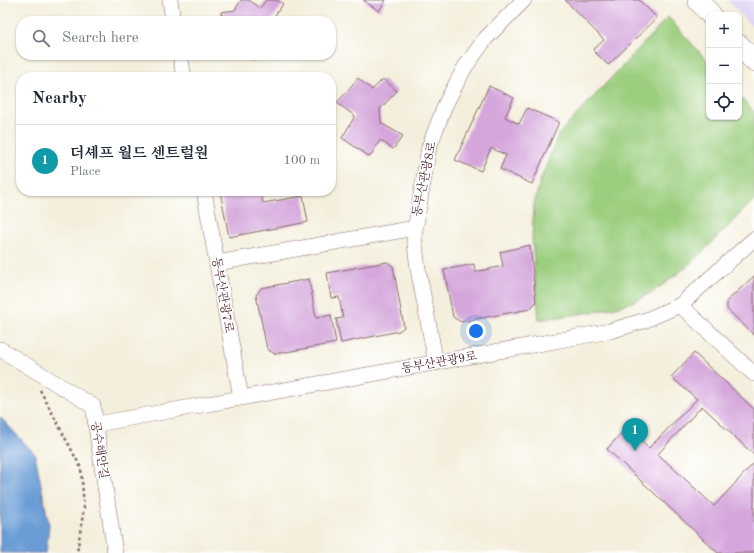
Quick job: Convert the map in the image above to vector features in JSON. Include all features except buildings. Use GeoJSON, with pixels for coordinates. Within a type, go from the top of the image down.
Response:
{"type":"FeatureCollection","features":[{"type":"Feature","properties":{"kind":"main road"},"geometry":{"type":"LineString","coordinates":[[698,0],[708,12]]}},
{"type":"Feature","properties":{"kind":"main road"},"geometry":{"type":"LineString","coordinates":[[742,48],[754,61]]}},
{"type":"Feature","properties":{"kind":"street"},"geometry":{"type":"LineString","coordinates":[[170,0],[173,16]]}},
{"type":"Feature","properties":{"kind":"street","name":"동부산관광8로"},"geometry":{"type":"LineString","coordinates":[[436,363],[418,269],[414,236],[429,147],[446,103],[465,67],[486,38],[524,0]]}},
{"type":"Feature","properties":{"kind":"street"},"geometry":{"type":"LineString","coordinates":[[181,60],[183,72]]}},
{"type":"Feature","properties":{"kind":"street","name":"동부산관광7로"},"geometry":{"type":"LineString","coordinates":[[205,196],[241,398]]}},
{"type":"Feature","properties":{"kind":"street"},"geometry":{"type":"LineString","coordinates":[[217,263],[415,228]]}},
{"type":"Feature","properties":{"kind":"street","name":"동부산관광9로"},"geometry":{"type":"LineString","coordinates":[[97,424],[610,331],[646,320],[680,305],[754,239]]}},
{"type":"Feature","properties":{"kind":"street"},"geometry":{"type":"LineString","coordinates":[[680,305],[754,374]]}},
{"type":"Feature","properties":{"kind":"street","name":"공수해안길"},"geometry":{"type":"LineString","coordinates":[[0,349],[93,406],[97,424],[115,553]]}},
{"type":"Feature","properties":{"kind":"path"},"geometry":{"type":"LineString","coordinates":[[27,366],[81,468],[84,507],[77,553]]}},
{"type":"Feature","properties":{"kind":"shaded area"},"geometry":{"type":"Polygon","coordinates":[[[727,0],[754,0],[754,29],[742,16],[742,12],[738,12],[727,0]]]}},
{"type":"Feature","properties":{"kind":"green space"},"geometry":{"type":"Polygon","coordinates":[[[668,17],[706,60],[706,120],[742,120],[742,99],[754,112],[754,200],[686,267],[671,279],[641,298],[619,306],[539,320],[532,238],[534,204],[540,181],[558,135],[668,17]]]}},
{"type":"Feature","properties":{"kind":"water"},"geometry":{"type":"Polygon","coordinates":[[[0,417],[35,454],[49,525],[46,553],[0,553],[0,417]]]}},
{"type":"Feature","properties":{"kind":"place","name":"더셰프 월드 센트럴원"},"geometry":{"type":"Point","coordinates":[635,451]}}]}
